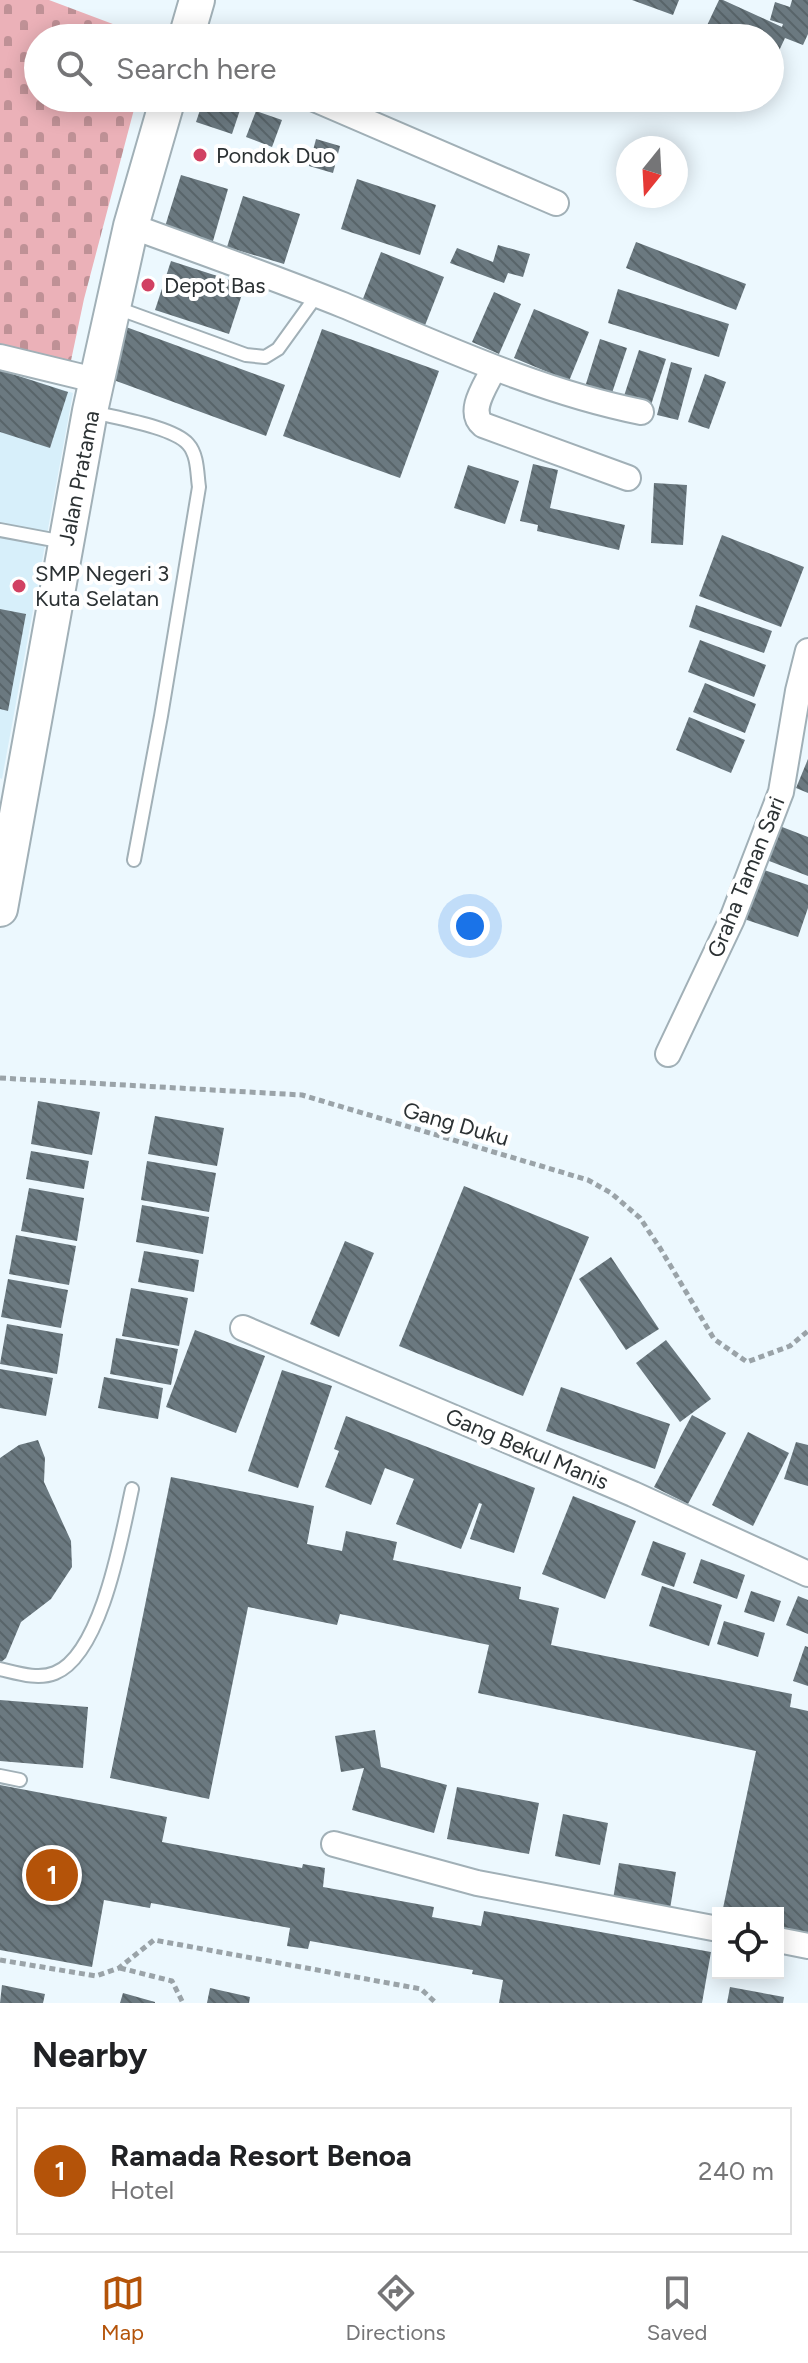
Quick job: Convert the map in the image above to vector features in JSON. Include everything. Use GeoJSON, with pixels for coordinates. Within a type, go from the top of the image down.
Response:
{"type":"FeatureCollection","features":[{"type":"Feature","properties":{"kind":"street"},"geometry":{"type":"LineString","coordinates":[[190,24],[197,0]]}},
{"type":"Feature","properties":{"kind":"street","name":"Jalan Pratama"},"geometry":{"type":"LineString","coordinates":[[0,909],[10,800],[67,543],[94,396],[131,226],[164,112]]}},
{"type":"Feature","properties":{"kind":"street"},"geometry":{"type":"LineString","coordinates":[[345,112],[556,203]]}},
{"type":"Feature","properties":{"kind":"street"},"geometry":{"type":"LineString","coordinates":[[131,226],[317,295],[494,368],[572,395],[641,412]]}},
{"type":"Feature","properties":{"kind":"street"},"geometry":{"type":"LineString","coordinates":[[0,357],[94,396]]}},
{"type":"Feature","properties":{"kind":"street"},"geometry":{"type":"LineString","coordinates":[[494,368],[476,408],[478,421],[628,478]]}},
{"type":"Feature","properties":{"kind":"street","name":"Graha Taman Sari"},"geometry":{"type":"LineString","coordinates":[[668,1054],[732,919],[781,792],[803,694],[808,651]]}},
{"type":"Feature","properties":{"kind":"street","name":"Gang Bekul Manis"},"geometry":{"type":"LineString","coordinates":[[243,1328],[633,1494],[808,1574]]}},
{"type":"Feature","properties":{"kind":"street"},"geometry":{"type":"LineString","coordinates":[[334,1844],[477,1883],[712,1928]]}},
{"type":"Feature","properties":{"kind":"street"},"geometry":{"type":"LineString","coordinates":[[784,1941],[808,1946]]}},
{"type":"Feature","properties":{"kind":"lane"},"geometry":{"type":"LineString","coordinates":[[114,306],[246,355],[265,357],[278,349],[317,295]]}},
{"type":"Feature","properties":{"kind":"lane"},"geometry":{"type":"LineString","coordinates":[[94,396],[188,444],[196,461],[199,487],[134,860]]}},
{"type":"Feature","properties":{"kind":"lane"},"geometry":{"type":"LineString","coordinates":[[0,530],[67,543]]}},
{"type":"Feature","properties":{"kind":"lane"},"geometry":{"type":"LineString","coordinates":[[0,1669],[42,1676],[56,1673],[66,1667],[89,1639],[111,1581],[132,1489]]}},
{"type":"Feature","properties":{"kind":"lane"},"geometry":{"type":"LineString","coordinates":[[0,1776],[20,1780]]}},
{"type":"Feature","properties":{"kind":"path","name":"Gang Duku"},"geometry":{"type":"LineString","coordinates":[[0,1078],[302,1095],[588,1180],[611,1193],[640,1218],[714,1339],[747,1362],[790,1346],[808,1331]]}},
{"type":"Feature","properties":{"kind":"path"},"geometry":{"type":"LineString","coordinates":[[0,1960],[96,1976],[119,1968],[154,1940],[421,1989],[436,2003]]}},
{"type":"Feature","properties":{"kind":"path"},"geometry":{"type":"LineString","coordinates":[[119,1968],[172,1981],[183,2003]]}},
{"type":"Feature","properties":{"kind":"shaded area","name":"SMP Negeri 3 Kuta Selatan"},"geometry":{"type":"Polygon","coordinates":[[[0,370],[73,393],[2,779],[0,778],[0,370]]]}},
{"type":"Feature","properties":{"kind":"green space"},"geometry":{"type":"Polygon","coordinates":[[[0,0],[49,0],[113,24],[24,24],[24,112],[133,112],[84,299],[69,370],[0,350],[0,0]]]}},
{"type":"Feature","properties":{"kind":"building"},"geometry":{"type":"Polygon","coordinates":[[[632,0],[679,0],[673,15],[632,0]]]}},
{"type":"Feature","properties":{"kind":"building"},"geometry":{"type":"Polygon","coordinates":[[[719,0],[723,0],[775,24],[708,24],[719,0]]]}},
{"type":"Feature","properties":{"kind":"building"},"geometry":{"type":"Polygon","coordinates":[[[792,0],[808,0],[808,34],[803,45],[785,38],[784,24],[770,20],[775,2],[790,7],[792,0]]]}},
{"type":"Feature","properties":{"kind":"building"},"geometry":{"type":"Polygon","coordinates":[[[199,112],[239,112],[232,134],[196,122],[199,112]]]}},
{"type":"Feature","properties":{"kind":"building"},"geometry":{"type":"Polygon","coordinates":[[[256,112],[282,120],[272,147],[246,137],[256,112]]]}},
{"type":"Feature","properties":{"kind":"building"},"geometry":{"type":"Polygon","coordinates":[[[316,139],[340,146],[333,173],[309,166],[316,139]]]}},
{"type":"Feature","properties":{"kind":"building"},"geometry":{"type":"Polygon","coordinates":[[[181,175],[228,189],[211,248],[163,233],[181,175]]]}},
{"type":"Feature","properties":{"kind":"building"},"geometry":{"type":"Polygon","coordinates":[[[357,179],[436,205],[420,255],[341,229],[357,179]]]}},
{"type":"Feature","properties":{"kind":"building"},"geometry":{"type":"Polygon","coordinates":[[[243,196],[300,214],[284,264],[227,247],[243,196]]]}},
{"type":"Feature","properties":{"kind":"building"},"geometry":{"type":"Polygon","coordinates":[[[636,242],[746,284],[736,310],[626,268],[636,242]]]}},
{"type":"Feature","properties":{"kind":"building"},"geometry":{"type":"Polygon","coordinates":[[[498,245],[530,254],[523,277],[508,273],[504,283],[450,263],[457,248],[493,262],[498,245]]]}},
{"type":"Feature","properties":{"kind":"building"},"geometry":{"type":"Polygon","coordinates":[[[381,252],[444,277],[422,333],[359,309],[381,252]]]}},
{"type":"Feature","properties":{"kind":"building"},"geometry":{"type":"Polygon","coordinates":[[[171,261],[245,285],[229,334],[155,310],[171,261]]]}},
{"type":"Feature","properties":{"kind":"building"},"geometry":{"type":"Polygon","coordinates":[[[618,289],[729,324],[719,357],[608,323],[618,289]]]}},
{"type":"Feature","properties":{"kind":"building"},"geometry":{"type":"Polygon","coordinates":[[[494,292],[521,304],[499,354],[472,342],[494,292]]]}},
{"type":"Feature","properties":{"kind":"building"},"geometry":{"type":"Polygon","coordinates":[[[534,309],[589,332],[569,381],[514,358],[534,309]]]}},
{"type":"Feature","properties":{"kind":"building"},"geometry":{"type":"Polygon","coordinates":[[[126,327],[285,385],[266,436],[108,378],[126,327]]]}},
{"type":"Feature","properties":{"kind":"building"},"geometry":{"type":"Polygon","coordinates":[[[322,329],[439,371],[400,478],[283,436],[322,329]]]}},
{"type":"Feature","properties":{"kind":"building"},"geometry":{"type":"Polygon","coordinates":[[[600,339],[627,348],[611,396],[585,387],[600,339]]]}},
{"type":"Feature","properties":{"kind":"building"},"geometry":{"type":"Polygon","coordinates":[[[639,350],[666,359],[650,408],[623,399],[639,350]]]}},
{"type":"Feature","properties":{"kind":"building"},"geometry":{"type":"Polygon","coordinates":[[[671,362],[692,368],[678,420],[657,415],[671,362]]]}},
{"type":"Feature","properties":{"kind":"building"},"geometry":{"type":"Polygon","coordinates":[[[0,370],[68,392],[50,448],[0,432],[0,370]]]}},
{"type":"Feature","properties":{"kind":"building"},"geometry":{"type":"Polygon","coordinates":[[[705,374],[726,382],[709,429],[688,422],[705,374]]]}},
{"type":"Feature","properties":{"kind":"building"},"geometry":{"type":"Polygon","coordinates":[[[533,464],[558,470],[550,508],[625,525],[619,550],[537,531],[538,525],[520,521],[533,464]]]}},
{"type":"Feature","properties":{"kind":"building"},"geometry":{"type":"Polygon","coordinates":[[[468,465],[519,481],[505,524],[454,508],[468,465]]]}},
{"type":"Feature","properties":{"kind":"building"},"geometry":{"type":"Polygon","coordinates":[[[654,483],[687,485],[683,545],[651,543],[654,483]]]}},
{"type":"Feature","properties":{"kind":"building"},"geometry":{"type":"Polygon","coordinates":[[[722,535],[804,567],[781,627],[699,596],[722,535]]]}},
{"type":"Feature","properties":{"kind":"building"},"geometry":{"type":"Polygon","coordinates":[[[696,605],[772,631],[764,653],[689,627],[696,605]]]}},
{"type":"Feature","properties":{"kind":"building"},"geometry":{"type":"Polygon","coordinates":[[[0,609],[26,614],[8,711],[0,709],[0,609]]]}},
{"type":"Feature","properties":{"kind":"building"},"geometry":{"type":"Polygon","coordinates":[[[700,640],[766,665],[754,697],[688,672],[700,640]]]}},
{"type":"Feature","properties":{"kind":"building"},"geometry":{"type":"Polygon","coordinates":[[[705,683],[756,704],[745,733],[693,712],[705,683]]]}},
{"type":"Feature","properties":{"kind":"building"},"geometry":{"type":"Polygon","coordinates":[[[689,717],[745,740],[731,773],[676,750],[689,717]]]}},
{"type":"Feature","properties":{"kind":"building"},"geometry":{"type":"Polygon","coordinates":[[[808,759],[808,793],[796,788],[808,759]]]}},
{"type":"Feature","properties":{"kind":"building"},"geometry":{"type":"Polygon","coordinates":[[[777,825],[808,837],[808,876],[764,859],[777,825]]]}},
{"type":"Feature","properties":{"kind":"building"},"geometry":{"type":"Polygon","coordinates":[[[761,869],[808,885],[808,908],[798,937],[744,919],[761,869]]]}},
{"type":"Feature","properties":{"kind":"building"},"geometry":{"type":"Polygon","coordinates":[[[38,1101],[100,1112],[92,1155],[31,1144],[38,1101]]]}},
{"type":"Feature","properties":{"kind":"building"},"geometry":{"type":"Polygon","coordinates":[[[155,1116],[224,1128],[217,1166],[148,1154],[155,1116]]]}},
{"type":"Feature","properties":{"kind":"building"},"geometry":{"type":"Polygon","coordinates":[[[31,1151],[89,1161],[84,1189],[26,1179],[31,1151]]]}},
{"type":"Feature","properties":{"kind":"building"},"geometry":{"type":"Polygon","coordinates":[[[147,1161],[216,1173],[209,1212],[141,1200],[147,1161]]]}},
{"type":"Feature","properties":{"kind":"building"},"geometry":{"type":"Polygon","coordinates":[[[464,1186],[589,1237],[523,1396],[399,1346],[464,1186]]]}},
{"type":"Feature","properties":{"kind":"building"},"geometry":{"type":"Polygon","coordinates":[[[29,1188],[84,1198],[77,1241],[21,1231],[29,1188]]]}},
{"type":"Feature","properties":{"kind":"building"},"geometry":{"type":"Polygon","coordinates":[[[142,1205],[209,1217],[203,1254],[136,1242],[142,1205]]]}},
{"type":"Feature","properties":{"kind":"building"},"geometry":{"type":"Polygon","coordinates":[[[16,1235],[76,1246],[69,1285],[9,1274],[16,1235]]]}},
{"type":"Feature","properties":{"kind":"building"},"geometry":{"type":"Polygon","coordinates":[[[345,1241],[374,1253],[339,1337],[310,1324],[345,1241]]]}},
{"type":"Feature","properties":{"kind":"building"},"geometry":{"type":"Polygon","coordinates":[[[144,1251],[199,1260],[194,1292],[138,1282],[144,1251]]]}},
{"type":"Feature","properties":{"kind":"building"},"geometry":{"type":"Polygon","coordinates":[[[611,1257],[659,1329],[626,1350],[579,1279],[611,1257]]]}},
{"type":"Feature","properties":{"kind":"building"},"geometry":{"type":"Polygon","coordinates":[[[8,1279],[68,1290],[61,1328],[1,1317],[8,1279]]]}},
{"type":"Feature","properties":{"kind":"building"},"geometry":{"type":"Polygon","coordinates":[[[131,1288],[188,1298],[179,1346],[122,1336],[131,1288]]]}},
{"type":"Feature","properties":{"kind":"building"},"geometry":{"type":"Polygon","coordinates":[[[7,1324],[63,1334],[57,1374],[0,1364],[7,1324]]]}},
{"type":"Feature","properties":{"kind":"building"},"geometry":{"type":"Polygon","coordinates":[[[195,1330],[265,1356],[236,1433],[166,1407],[195,1330]]]}},
{"type":"Feature","properties":{"kind":"building"},"geometry":{"type":"Polygon","coordinates":[[[116,1338],[178,1349],[171,1385],[110,1374],[116,1338]]]}},
{"type":"Feature","properties":{"kind":"building"},"geometry":{"type":"Polygon","coordinates":[[[666,1340],[711,1399],[680,1422],[636,1363],[666,1340]]]}},
{"type":"Feature","properties":{"kind":"building"},"geometry":{"type":"Polygon","coordinates":[[[0,1369],[53,1378],[46,1416],[0,1408],[0,1369]]]}},
{"type":"Feature","properties":{"kind":"building"},"geometry":{"type":"Polygon","coordinates":[[[282,1370],[332,1386],[298,1488],[248,1471],[282,1370]]]}},
{"type":"Feature","properties":{"kind":"building"},"geometry":{"type":"Polygon","coordinates":[[[104,1377],[163,1388],[158,1419],[98,1408],[104,1377]]]}},
{"type":"Feature","properties":{"kind":"building"},"geometry":{"type":"Polygon","coordinates":[[[561,1387],[670,1424],[655,1469],[546,1431],[561,1387]]]}},
{"type":"Feature","properties":{"kind":"building"},"geometry":{"type":"Polygon","coordinates":[[[692,1415],[726,1433],[688,1504],[654,1487],[692,1415]]]}},
{"type":"Feature","properties":{"kind":"building"},"geometry":{"type":"Polygon","coordinates":[[[346,1416],[535,1488],[514,1553],[470,1539],[482,1504],[479,1503],[461,1549],[396,1524],[414,1479],[385,1468],[371,1505],[325,1487],[339,1451],[334,1449],[346,1416]]]}},
{"type":"Feature","properties":{"kind":"building"},"geometry":{"type":"Polygon","coordinates":[[[748,1432],[789,1453],[753,1526],[712,1505],[748,1432]]]}},
{"type":"Feature","properties":{"kind":"building"},"geometry":{"type":"Polygon","coordinates":[[[38,1440],[45,1458],[44,1482],[71,1541],[72,1567],[51,1599],[21,1622],[6,1658],[0,1663],[0,1458],[19,1445],[38,1440]]]}},
{"type":"Feature","properties":{"kind":"building"},"geometry":{"type":"Polygon","coordinates":[[[796,1442],[808,1445],[808,1486],[784,1479],[796,1442]]]}},
{"type":"Feature","properties":{"kind":"building"},"geometry":{"type":"Polygon","coordinates":[[[171,1477],[314,1506],[307,1544],[342,1551],[346,1531],[397,1542],[393,1560],[521,1587],[519,1599],[559,1608],[551,1645],[792,1694],[790,1707],[808,1711],[808,1941],[784,1936],[784,1907],[723,1907],[756,1751],[478,1693],[489,1645],[340,1614],[337,1625],[248,1607],[209,1799],[110,1778],[171,1477]]]}},
{"type":"Feature","properties":{"kind":"building"},"geometry":{"type":"Polygon","coordinates":[[[573,1496],[636,1521],[605,1599],[542,1574],[573,1496]]]}},
{"type":"Feature","properties":{"kind":"building"},"geometry":{"type":"Polygon","coordinates":[[[653,1541],[686,1553],[674,1587],[641,1575],[653,1541]]]}},
{"type":"Feature","properties":{"kind":"building"},"geometry":{"type":"Polygon","coordinates":[[[701,1559],[745,1575],[737,1599],[693,1583],[701,1559]]]}},
{"type":"Feature","properties":{"kind":"building"},"geometry":{"type":"Polygon","coordinates":[[[662,1586],[722,1605],[709,1646],[649,1626],[662,1586]]]}},
{"type":"Feature","properties":{"kind":"building"},"geometry":{"type":"Polygon","coordinates":[[[751,1591],[781,1601],[774,1622],[744,1612],[751,1591]]]}},
{"type":"Feature","properties":{"kind":"building"},"geometry":{"type":"Polygon","coordinates":[[[798,1596],[808,1600],[808,1634],[786,1625],[798,1596]]]}},
{"type":"Feature","properties":{"kind":"building"},"geometry":{"type":"Polygon","coordinates":[[[724,1621],[765,1633],[758,1657],[717,1644],[724,1621]]]}},
{"type":"Feature","properties":{"kind":"building"},"geometry":{"type":"Polygon","coordinates":[[[805,1646],[808,1647],[808,1686],[793,1681],[805,1646]]]}},
{"type":"Feature","properties":{"kind":"building"},"geometry":{"type":"Polygon","coordinates":[[[0,1700],[88,1707],[83,1768],[0,1761],[0,1700]]]}},
{"type":"Feature","properties":{"kind":"building"},"geometry":{"type":"Polygon","coordinates":[[[375,1730],[381,1767],[447,1785],[434,1833],[352,1810],[364,1768],[341,1772],[335,1736],[375,1730]]]}},
{"type":"Feature","properties":{"kind":"building"},"geometry":{"type":"Polygon","coordinates":[[[0,1785],[167,1817],[162,1842],[302,1868],[303,1864],[325,1868],[323,1887],[434,1907],[432,1917],[481,1926],[484,1911],[711,1952],[702,2003],[499,2003],[503,1980],[472,1974],[473,1970],[310,1941],[308,1949],[287,1946],[290,1928],[151,1903],[150,1908],[104,1900],[92,1967],[0,1950],[0,1785]]]}},
{"type":"Feature","properties":{"kind":"building"},"geometry":{"type":"Polygon","coordinates":[[[457,1787],[539,1803],[529,1854],[447,1839],[457,1787]]]}},
{"type":"Feature","properties":{"kind":"building"},"geometry":{"type":"Polygon","coordinates":[[[563,1814],[608,1823],[600,1865],[555,1856],[563,1814]]]}},
{"type":"Feature","properties":{"kind":"building"},"geometry":{"type":"Polygon","coordinates":[[[619,1863],[676,1872],[670,1909],[613,1899],[619,1863]]]}},
{"type":"Feature","properties":{"kind":"building"},"geometry":{"type":"Polygon","coordinates":[[[2,1985],[45,1994],[43,2003],[0,2003],[2,1985]]]}},
{"type":"Feature","properties":{"kind":"building"},"geometry":{"type":"Polygon","coordinates":[[[730,1987],[784,1997],[783,2003],[727,2003],[730,1987]]]}},
{"type":"Feature","properties":{"kind":"building"},"geometry":{"type":"Polygon","coordinates":[[[210,1988],[250,1997],[249,2003],[207,2003],[210,1988]]]}},
{"type":"Feature","properties":{"kind":"building"},"geometry":{"type":"Polygon","coordinates":[[[123,1993],[155,2002],[155,2003],[120,2003],[123,1993]]]}},
{"type":"Feature","properties":{"kind":"place","name":"Pondok Duo"},"geometry":{"type":"Point","coordinates":[200,155]}},
{"type":"Feature","properties":{"kind":"place","name":"Depot Bas"},"geometry":{"type":"Point","coordinates":[148,285]}},
{"type":"Feature","properties":{"kind":"place","name":"SMP Negeri 3 Kuta Selatan"},"geometry":{"type":"Point","coordinates":[19,586]}},
{"type":"Feature","properties":{"kind":"place","name":"Ramada Resort Benoa"},"geometry":{"type":"Point","coordinates":[52,1875]}}]}
